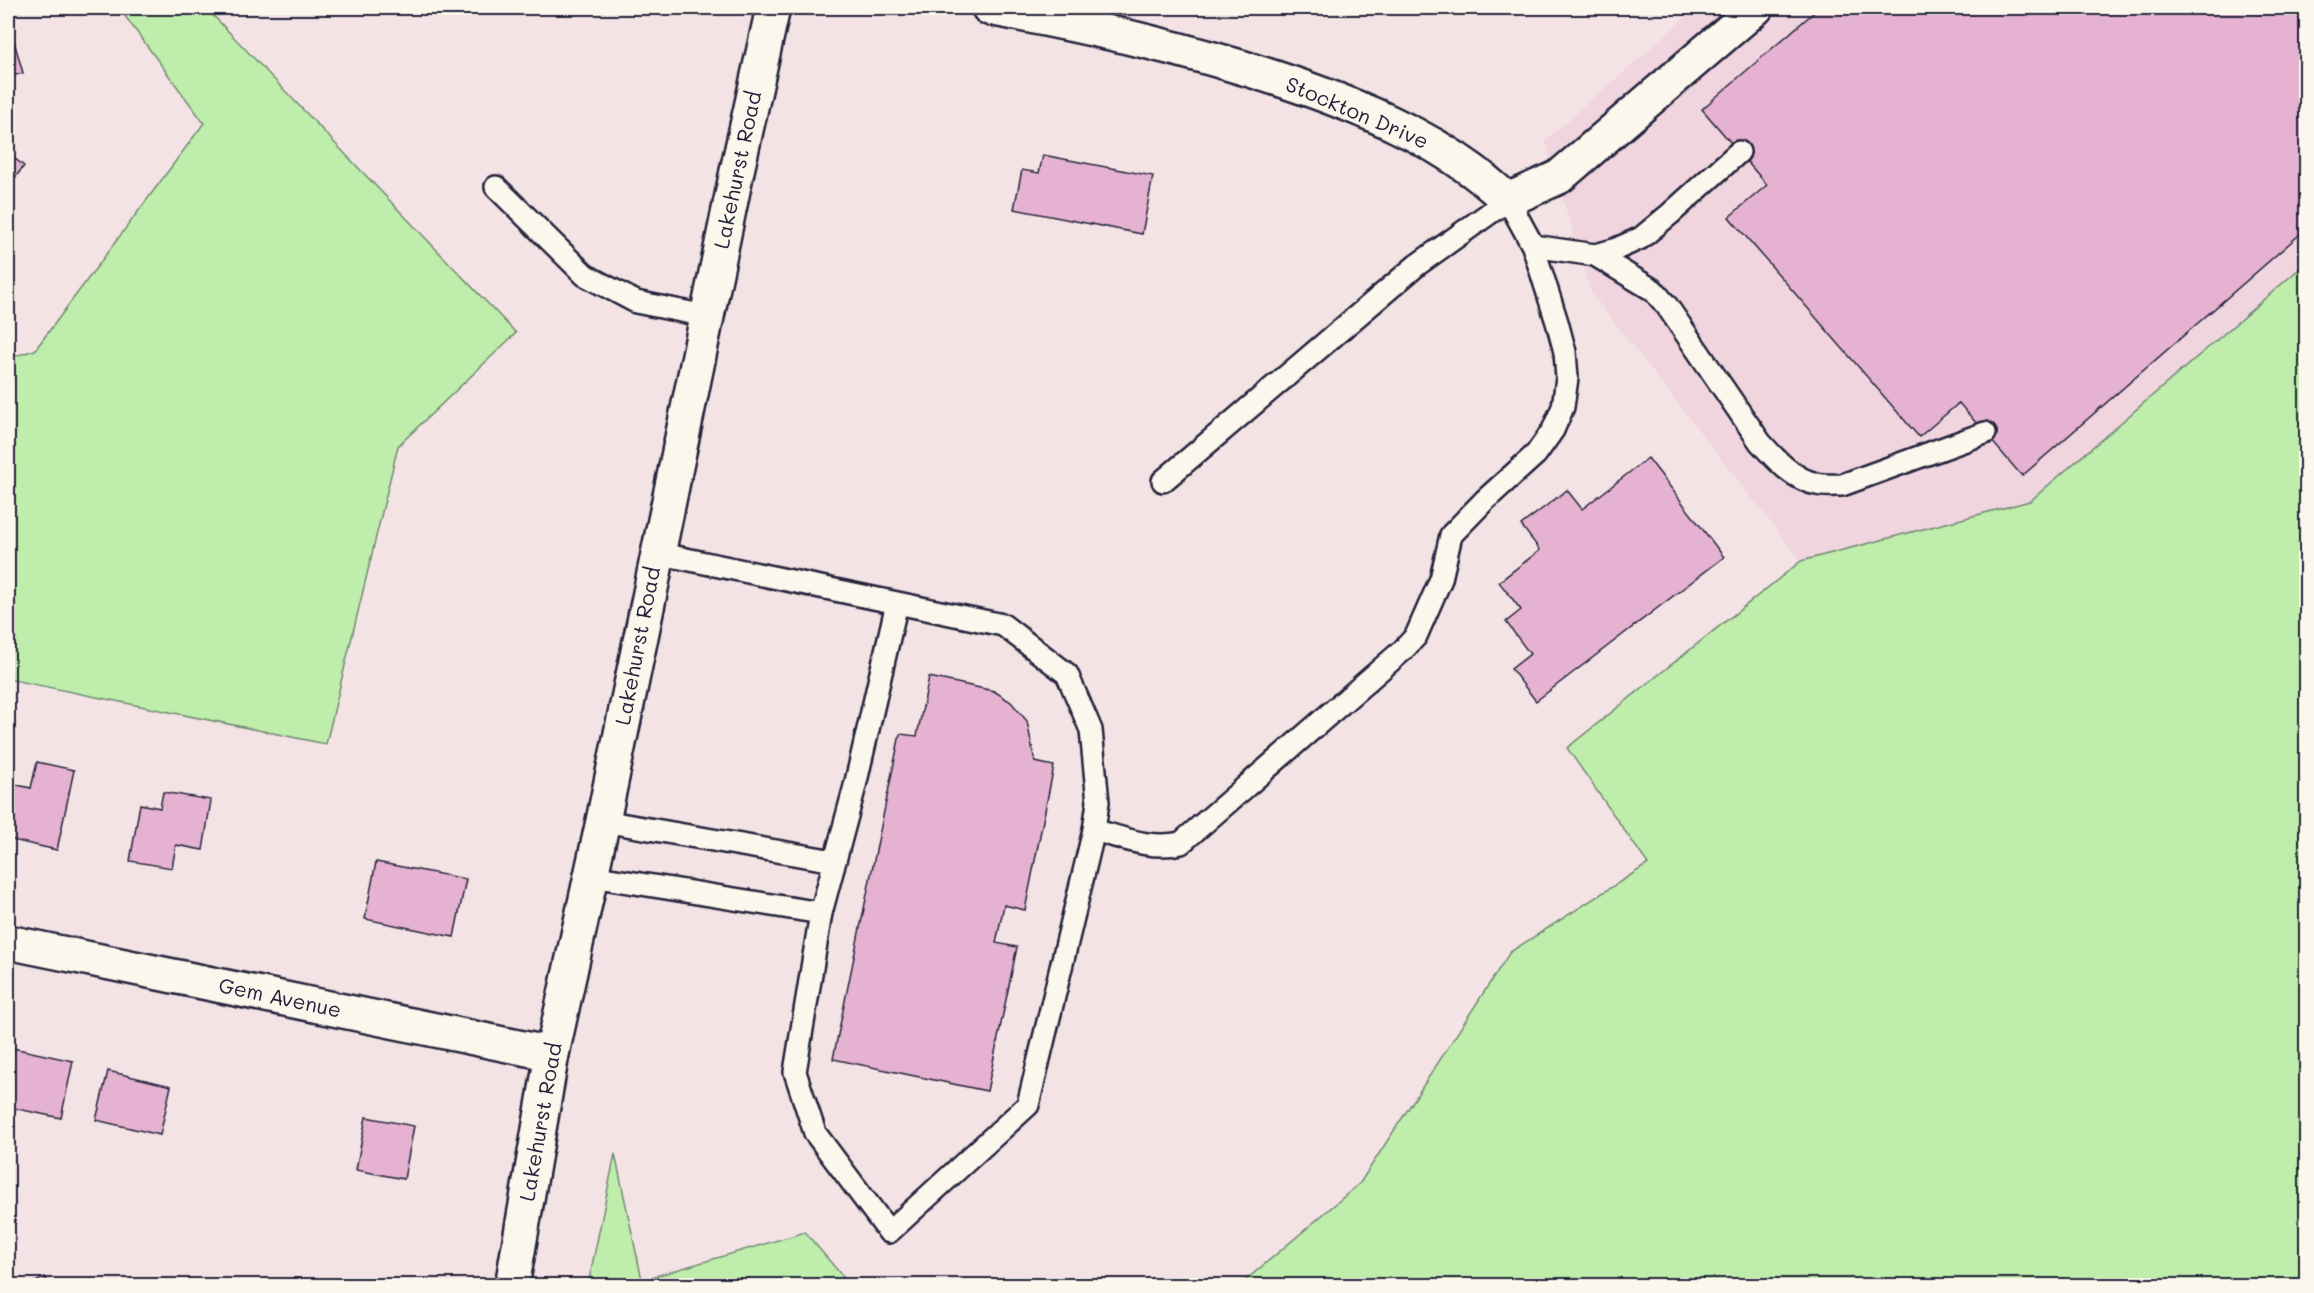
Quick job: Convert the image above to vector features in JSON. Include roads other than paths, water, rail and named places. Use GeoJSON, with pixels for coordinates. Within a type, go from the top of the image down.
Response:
{"type":"FeatureCollection","features":[{"type":"Feature","properties":{"kind":"street","name":"Lakehurst Road"},"geometry":{"type":"LineString","coordinates":[[512,1286],[552,1054],[603,821],[706,316],[773,8]]}},
{"type":"Feature","properties":{"kind":"street","name":"Stockton Drive"},"geometry":{"type":"LineString","coordinates":[[989,8],[1100,28],[1151,41],[1237,65],[1314,92],[1375,116],[1438,148],[1473,170],[1508,200]]}},
{"type":"Feature","properties":{"kind":"street"},"geometry":{"type":"LineString","coordinates":[[1508,200],[1559,177],[1756,8]]}},
{"type":"Feature","properties":{"kind":"street","name":"Gem Avenue"},"geometry":{"type":"LineString","coordinates":[[8,942],[552,1054]]}},
{"type":"Feature","properties":{"kind":"lane"},"geometry":{"type":"LineString","coordinates":[[1595,255],[1614,250],[1641,238],[1739,152]]}},
{"type":"Feature","properties":{"kind":"lane"},"geometry":{"type":"LineString","coordinates":[[496,187],[585,275],[636,302],[706,316]]}},
{"type":"Feature","properties":{"kind":"lane"},"geometry":{"type":"LineString","coordinates":[[1094,830],[1150,845],[1166,846],[1181,843],[1403,650],[1416,636],[1441,579],[1451,536],[1485,500],[1536,454],[1553,430],[1563,407],[1567,378],[1565,352],[1548,288],[1533,246],[1508,200],[1418,265],[1163,481]]}},
{"type":"Feature","properties":{"kind":"lane"},"geometry":{"type":"LineString","coordinates":[[1533,246],[1595,255],[1653,290],[1667,306],[1760,442],[1777,460],[1799,477],[1818,484],[1842,485],[1985,433]]}},
{"type":"Feature","properties":{"kind":"lane"},"geometry":{"type":"LineString","coordinates":[[657,553],[1003,625],[1067,674],[1091,730],[1098,802],[1094,830],[1028,1105],[889,1232],[815,1133],[795,1072],[821,913],[855,786],[897,603]]}},
{"type":"Feature","properties":{"kind":"lane"},"geometry":{"type":"LineString","coordinates":[[603,821],[834,861]]}},
{"type":"Feature","properties":{"kind":"lane"},"geometry":{"type":"LineString","coordinates":[[591,876],[821,913]]}}]}
